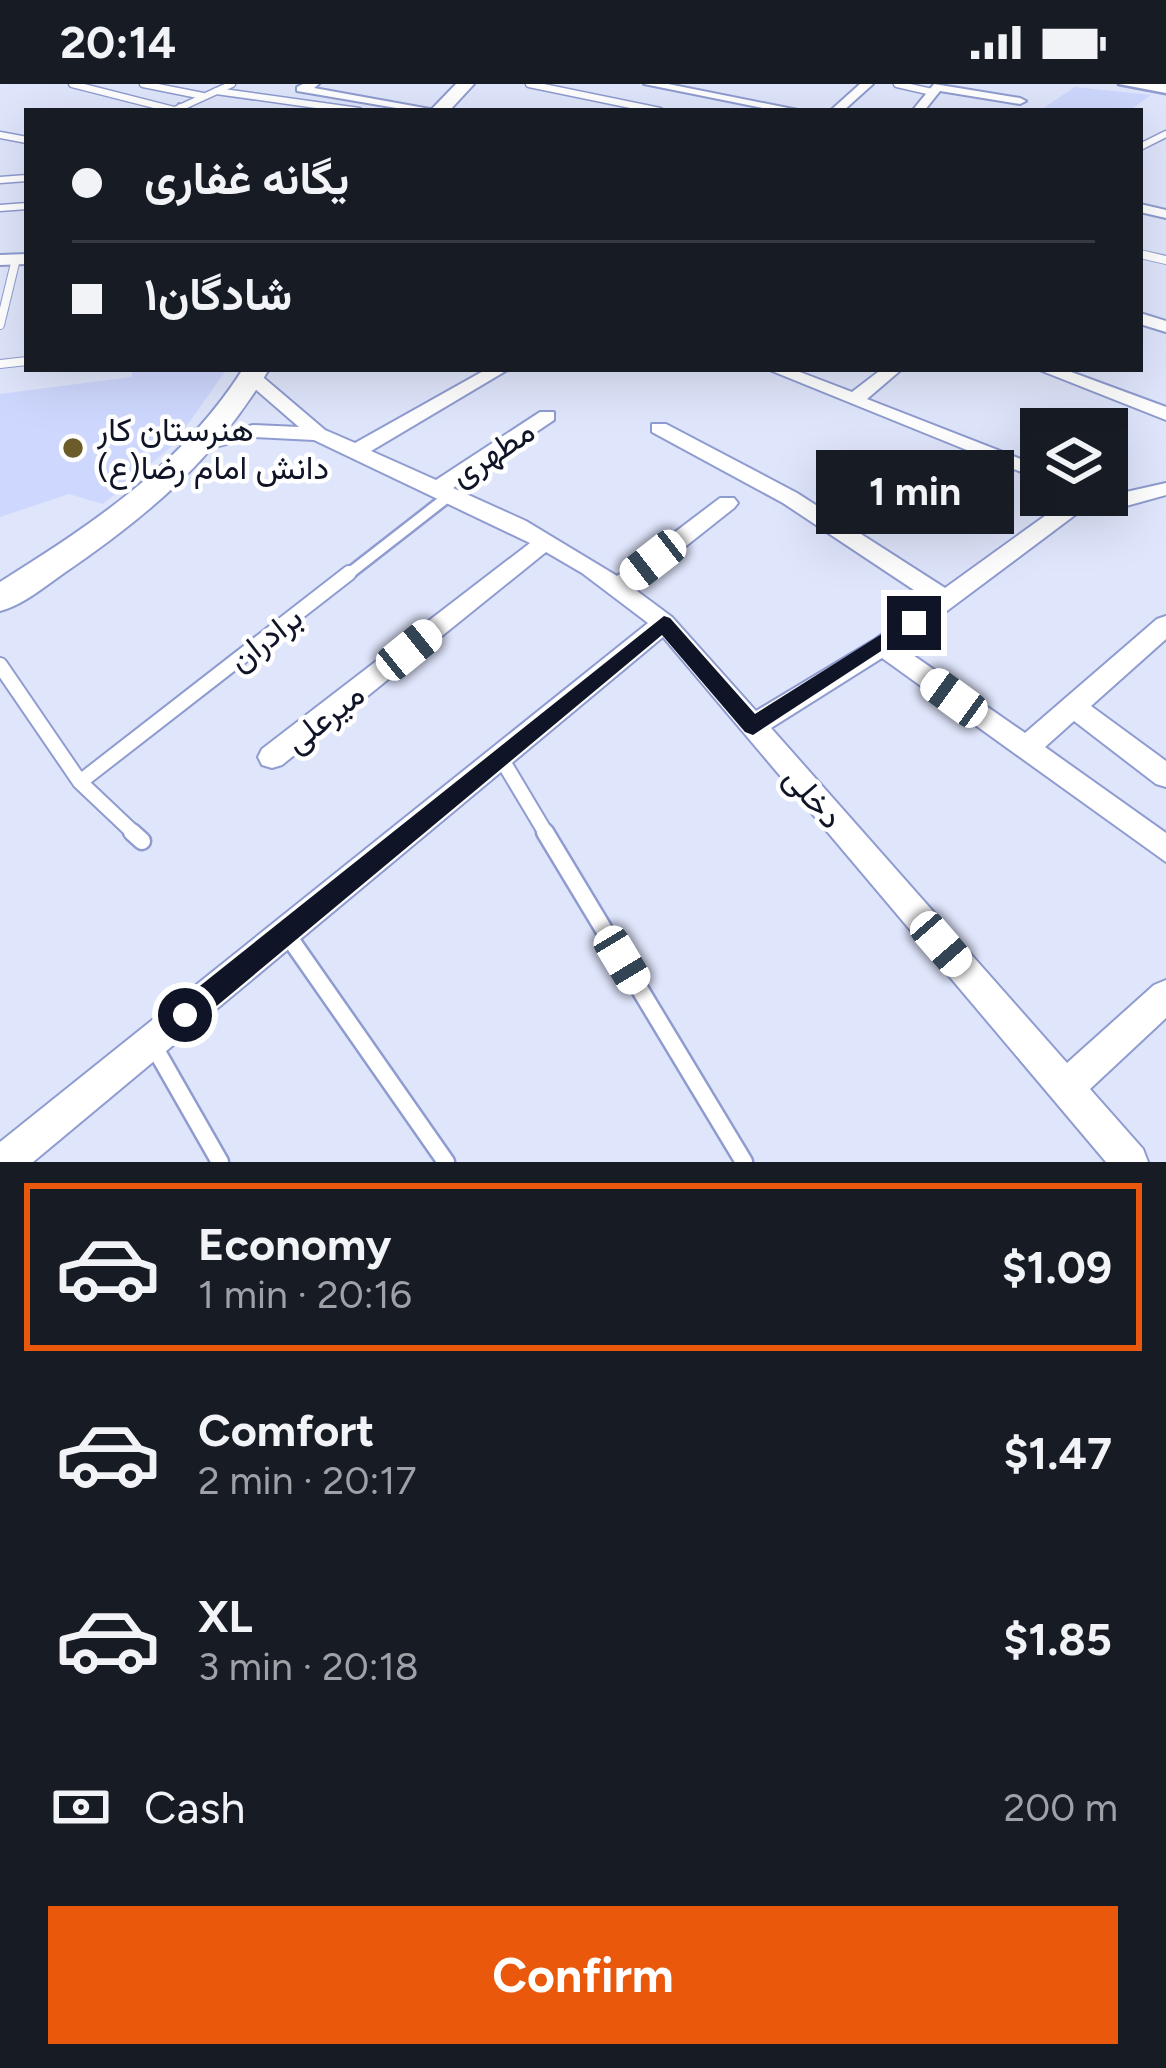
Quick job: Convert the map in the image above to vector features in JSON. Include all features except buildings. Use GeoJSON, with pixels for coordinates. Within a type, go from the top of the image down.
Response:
{"type":"FeatureCollection","features":[{"type":"Feature","properties":{"kind":"main road"},"geometry":{"type":"LineString","coordinates":[[442,107],[466,84]]}},
{"type":"Feature","properties":{"kind":"main road"},"geometry":{"type":"LineString","coordinates":[[1128,84],[1166,88]]}},
{"type":"Feature","properties":{"kind":"main road"},"geometry":{"type":"LineString","coordinates":[[0,598],[148,500],[203,444],[254,373]]}},
{"type":"Feature","properties":{"kind":"street"},"geometry":{"type":"LineString","coordinates":[[313,84],[301,89],[442,107]]}},
{"type":"Feature","properties":{"kind":"street"},"geometry":{"type":"LineString","coordinates":[[367,84],[442,107]]}},
{"type":"Feature","properties":{"kind":"street"},"geometry":{"type":"LineString","coordinates":[[650,84],[770,108]]}},
{"type":"Feature","properties":{"kind":"street"},"geometry":{"type":"LineString","coordinates":[[839,108],[865,84]]}},
{"type":"Feature","properties":{"kind":"street"},"geometry":{"type":"LineString","coordinates":[[936,88],[1021,101]]}},
{"type":"Feature","properties":{"kind":"street"},"geometry":{"type":"LineString","coordinates":[[356,451],[495,372]]}},
{"type":"Feature","properties":{"kind":"street"},"geometry":{"type":"LineString","coordinates":[[784,372],[1020,466]]}},
{"type":"Feature","properties":{"kind":"street"},"geometry":{"type":"LineString","coordinates":[[854,400],[889,372]]}},
{"type":"Feature","properties":{"kind":"street"},"geometry":{"type":"LineString","coordinates":[[1054,372],[1166,414]]}},
{"type":"Feature","properties":{"kind":"street"},"geometry":{"type":"LineString","coordinates":[[254,373],[318,434]]}},
{"type":"Feature","properties":{"kind":"street","name":"مطهری"},"geometry":{"type":"LineString","coordinates":[[443,492],[547,416]]}},
{"type":"Feature","properties":{"kind":"street"},"geometry":{"type":"LineString","coordinates":[[659,428],[790,498],[946,600]]}},
{"type":"Feature","properties":{"kind":"street"},"geometry":{"type":"LineString","coordinates":[[203,444],[253,431],[318,434]]}},
{"type":"Feature","properties":{"kind":"street","name":"دخلی"},"geometry":{"type":"LineString","coordinates":[[318,434],[545,542],[664,623],[1130,1162]]}},
{"type":"Feature","properties":{"kind":"street"},"geometry":{"type":"LineString","coordinates":[[1128,498],[1166,489]]}},
{"type":"Feature","properties":{"kind":"street"},"geometry":{"type":"LineString","coordinates":[[616,588],[727,503]]}},
{"type":"Feature","properties":{"kind":"street"},"geometry":{"type":"LineString","coordinates":[[753,726],[883,646],[1060,516]]}},
{"type":"Feature","properties":{"kind":"street","name":"میرعلی"},"geometry":{"type":"LineString","coordinates":[[272,758],[545,542]]}},
{"type":"Feature","properties":{"kind":"street"},"geometry":{"type":"LineString","coordinates":[[4,1162],[664,623]]}},
{"type":"Feature","properties":{"kind":"street"},"geometry":{"type":"LineString","coordinates":[[1026,748],[1166,625]]}},
{"type":"Feature","properties":{"kind":"street"},"geometry":{"type":"LineString","coordinates":[[883,646],[1166,849]]}},
{"type":"Feature","properties":{"kind":"street"},"geometry":{"type":"LineString","coordinates":[[1073,706],[1166,776]]}},
{"type":"Feature","properties":{"kind":"street"},"geometry":{"type":"LineString","coordinates":[[1066,1088],[1166,996]]}},
{"type":"Feature","properties":{"kind":"lane"},"geometry":{"type":"LineString","coordinates":[[72,84],[170,108]]}},
{"type":"Feature","properties":{"kind":"lane"},"geometry":{"type":"LineString","coordinates":[[143,84],[204,97]]}},
{"type":"Feature","properties":{"kind":"lane"},"geometry":{"type":"LineString","coordinates":[[529,84],[645,108]]}},
{"type":"Feature","properties":{"kind":"lane"},"geometry":{"type":"LineString","coordinates":[[898,84],[936,88]]}},
{"type":"Feature","properties":{"kind":"lane"},"geometry":{"type":"LineString","coordinates":[[182,108],[214,88],[229,85]]}},
{"type":"Feature","properties":{"kind":"lane"},"geometry":{"type":"LineString","coordinates":[[214,88],[340,108]]}},
{"type":"Feature","properties":{"kind":"lane"},"geometry":{"type":"LineString","coordinates":[[0,325],[14,260]]}},
{"type":"Feature","properties":{"kind":"lane","name":"برادران"},"geometry":{"type":"LineString","coordinates":[[80,782],[443,492]]}},
{"type":"Feature","properties":{"kind":"lane"},"geometry":{"type":"LineString","coordinates":[[0,664],[80,782],[142,841]]}},
{"type":"Feature","properties":{"kind":"lane"},"geometry":{"type":"LineString","coordinates":[[500,757],[744,1162]]}},
{"type":"Feature","properties":{"kind":"lane"},"geometry":{"type":"LineString","coordinates":[[285,932],[446,1162]]}},
{"type":"Feature","properties":{"kind":"lane"},"geometry":{"type":"LineString","coordinates":[[152,1042],[220,1162]]}},
{"type":"Feature","properties":{"kind":"shaded area"},"geometry":{"type":"Polygon","coordinates":[[[1075,87],[1151,95],[1133,108],[1044,108],[1075,87]]]}},
{"type":"Feature","properties":{"kind":"shaded area","name":"هنرستان کار دانش امام رضا(ع)"},"geometry":{"type":"Polygon","coordinates":[[[133,372],[225,372],[173,445],[103,504],[69,494],[0,517],[0,394],[131,377],[133,372]]]}},
{"type":"Feature","properties":{"kind":"place","name":"هنرستان کار دانش امام رضا(ع)"},"geometry":{"type":"Point","coordinates":[73,448]}},
{"type":"Feature","properties":{"kind":"route"},"geometry":{"type":"LineString","coordinates":[[185,1015],[664,623],[753,726],[914,623]]}}]}
